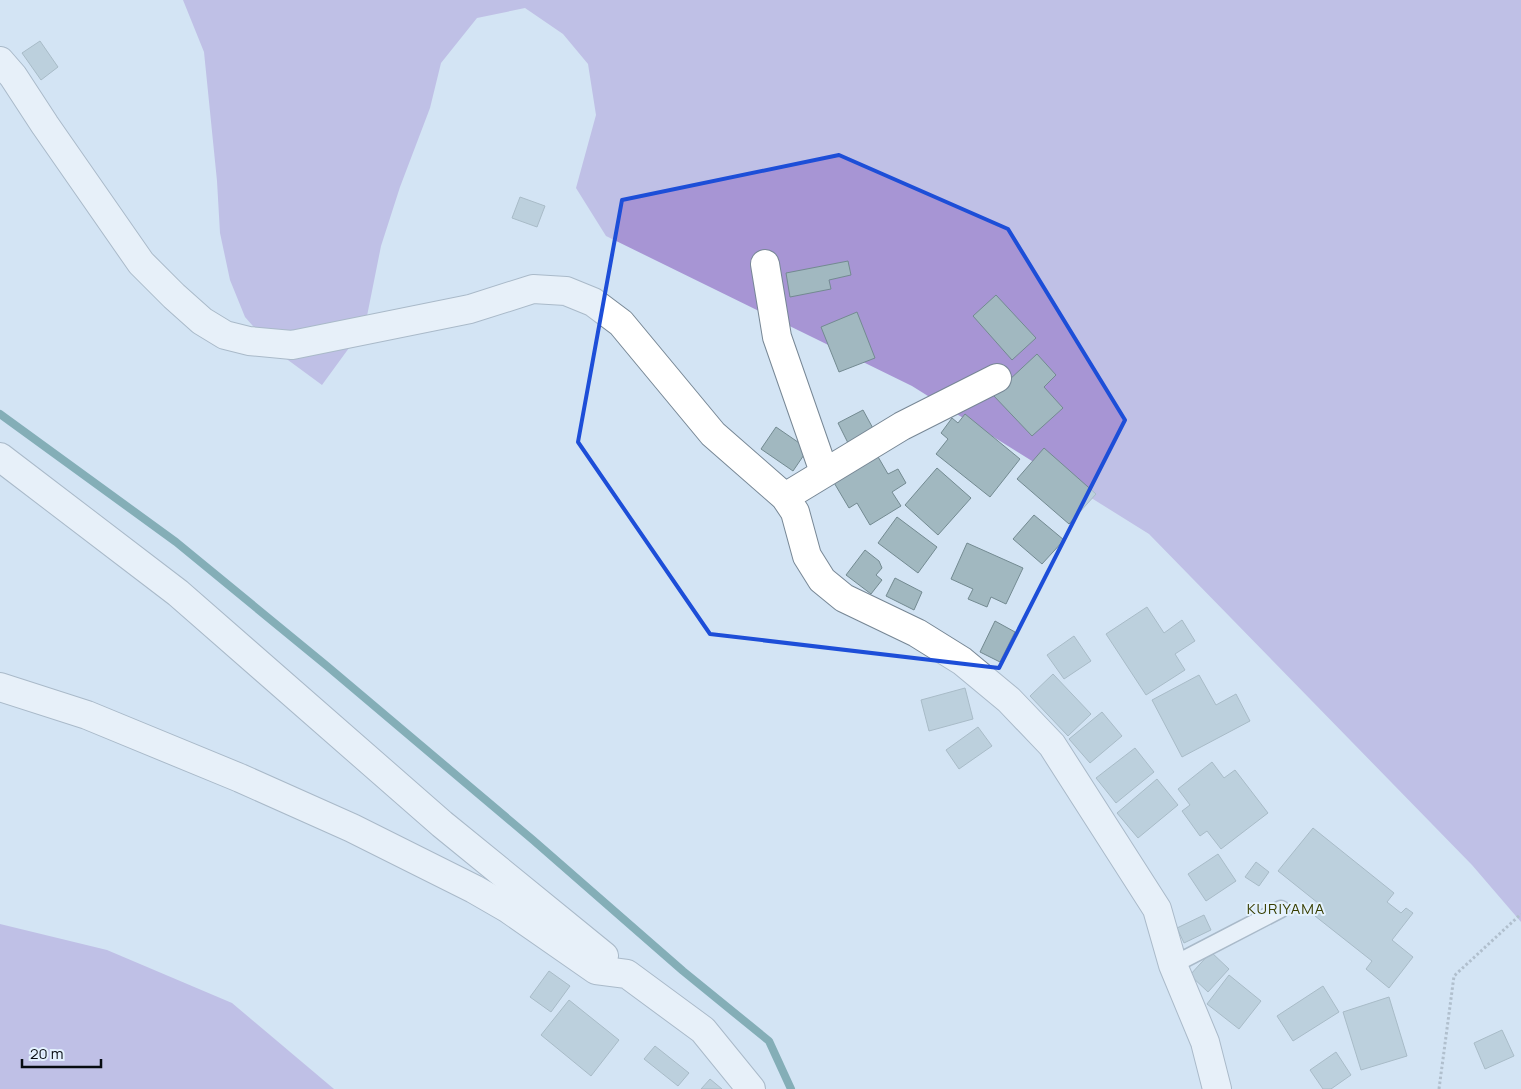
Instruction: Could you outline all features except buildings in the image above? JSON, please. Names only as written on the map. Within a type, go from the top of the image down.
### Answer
[{"type":"street","points":[[0,61],[13,76],[141,263],[202,321],[225,335],[249,341],[292,345],[470,309],[533,289],[566,291],[593,302],[621,323],[713,434],[785,496],[795,512],[807,556],[822,580],[844,598],[916,633],[962,661],[1009,700],[1052,745],[1157,909],[1173,965],[1205,1042],[1217,1089]]},
{"type":"street","points":[[765,264],[777,337],[824,472]]},
{"type":"street","points":[[785,496],[902,426],[997,378]]},
{"type":"street","points":[[0,457],[178,594],[442,824],[627,974],[703,1030],[751,1089]]},
{"type":"street","points":[[0,687],[96,718],[240,778],[352,828],[474,889],[507,908],[596,970],[627,974]]},
{"type":"lane","points":[[1173,965],[1281,909]]},
{"type":"path","points":[[1439,1089],[1454,976],[1521,914]]},
{"type":"highlighted area","points":[[839,155],[1008,229],[1125,420],[999,668],[710,634],[578,442],[622,200]]},
{"type":"shaded area","points":[[183,0],[1521,0],[1521,922],[1472,865],[1149,534],[912,386],[606,236],[576,188],[596,115],[588,64],[563,34],[525,8],[477,18],[441,63],[430,108],[400,187],[381,246],[365,326],[322,385],[273,349],[245,317],[230,280],[220,233],[217,181],[204,52]]},
{"type":"shaded area","points":[[0,924],[107,950],[232,1003],[334,1089],[0,1089]]},
{"type":"waterway","points":[[0,414],[176,542],[327,666],[533,840],[683,971],[769,1041],[791,1089]]},
{"type":"district","name":"KURIYAMA","points":[[1286,909]]}]
